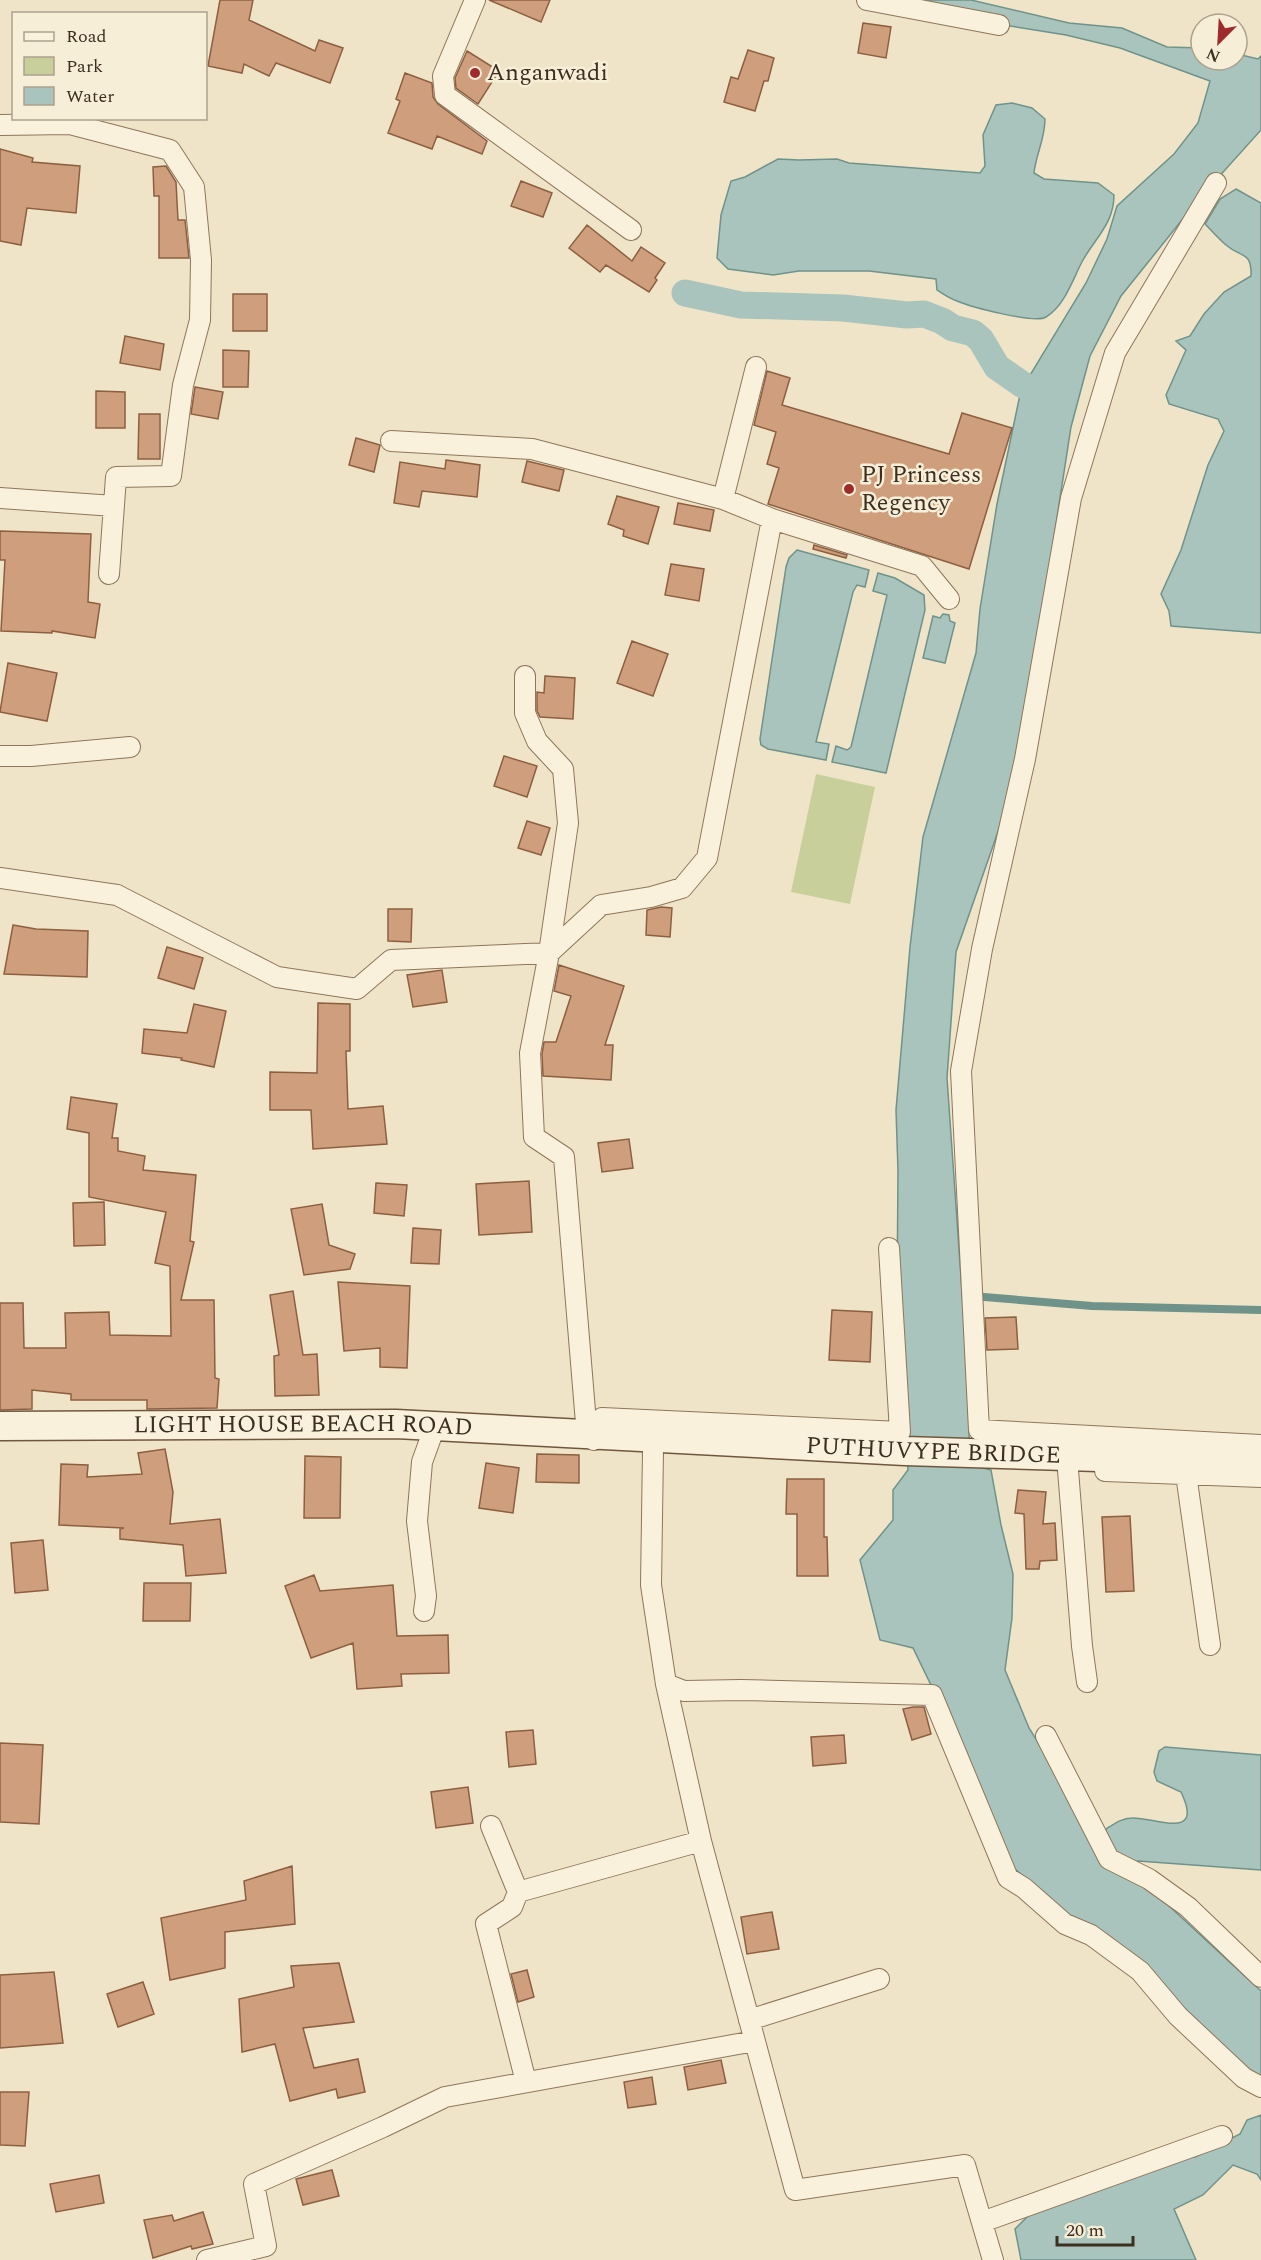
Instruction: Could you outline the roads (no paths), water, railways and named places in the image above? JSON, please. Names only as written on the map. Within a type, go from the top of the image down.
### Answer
[{"type":"main road","name":"LIGHT HOUSE BEACH ROAD","points":[[0,1426],[435,1426],[596,1435]]},
{"type":"main road","name":"PUTHUVYPE BRIDGE","points":[[596,1435],[916,1451],[1261,1462]]},
{"type":"street","points":[[475,0],[444,76],[445,95],[631,230]]},
{"type":"street","points":[[867,0],[999,25]]},
{"type":"street","points":[[0,125],[70,124],[170,150],[194,187],[201,260],[200,320],[183,385],[171,476],[116,477],[109,574]]},
{"type":"street","points":[[1216,183],[1115,353],[1071,498],[1025,759],[982,950],[961,1071],[979,1430],[1261,1445]]},
{"type":"street","points":[[723,499],[756,367]]},
{"type":"street","points":[[391,441],[532,449],[723,499],[772,519],[922,566],[949,599]]},
{"type":"street","points":[[0,498],[114,506]]},
{"type":"street","points":[[0,878],[117,895],[277,977],[357,989],[391,960],[549,953],[601,905],[651,897],[682,888],[707,858],[772,519]]},
{"type":"street","points":[[525,676],[525,713],[537,741],[562,769],[568,823],[549,953],[530,1053],[534,1137],[564,1157],[596,1435],[605,1448],[895,1463]]},
{"type":"street","points":[[0,756],[31,756],[130,747]]},
{"type":"street","points":[[596,1435],[602,1418],[900,1432],[890,1248]]},
{"type":"street","points":[[424,1611],[426,1596],[417,1521],[422,1462],[435,1426]]},
{"type":"street","points":[[653,1450],[651,1585],[666,1684],[701,1841],[795,2190],[965,2165],[993,2260]]},
{"type":"street","points":[[992,1466],[1261,1477]]},
{"type":"street","points":[[1068,1470],[1087,1682]]},
{"type":"street","points":[[1186,1474],[1210,1645]]},
{"type":"street","points":[[666,1684],[684,1691],[741,1690],[932,1695],[1008,1878],[1024,1888],[1065,1924],[1091,1935],[1140,1971],[1178,2016],[1244,2078],[1261,2087]]},
{"type":"street","points":[[1046,1736],[1109,1859],[1149,1879],[1188,1907],[1261,1977]]},
{"type":"street","points":[[492,1826],[518,1892],[512,1907],[486,1924],[526,2082]]},
{"type":"street","points":[[518,1892],[701,1841]]},
{"type":"street","points":[[749,2020],[879,1979]]},
{"type":"street","points":[[207,2260],[266,2246],[254,2184],[445,2097],[755,2041]]},
{"type":"street","points":[[982,2222],[1222,2136]]},
{"type":"water","points":[[915,0],[971,0],[1069,23],[1122,28],[1167,47],[1189,48],[1189,72],[1249,72],[1249,57],[1258,59],[1261,56],[1261,130],[1198,200],[1121,296],[1090,356],[1071,427],[1028,706],[1001,823],[956,952],[947,1078],[967,1363],[970,1465],[991,1470],[1013,1574],[1012,1618],[1005,1670],[1029,1728],[1056,1771],[1102,1859],[1155,1893],[1261,1991],[1261,2082],[1073,1924],[1011,1865],[959,1743],[913,1648],[880,1640],[860,1560],[893,1520],[893,1490],[908,1470],[904,1378],[897,1297],[896,1110],[910,947],[923,837],[976,653],[980,609],[997,504],[1021,390],[1086,283],[1107,239],[1117,206],[1174,154],[1198,123],[1210,81],[1120,48],[1066,35],[992,23]]},
{"type":"water","points":[[1012,103],[1032,108],[1045,119],[1044,133],[1034,173],[1044,179],[1098,183],[1114,195],[1108,222],[1083,260],[1063,299],[1046,317],[1040,319],[1017,317],[964,304],[937,290],[936,279],[869,271],[799,271],[773,275],[728,269],[717,258],[721,215],[731,181],[745,177],[778,159],[837,159],[849,163],[980,173],[985,166],[983,135],[996,105]]},
{"type":"water","points":[[1236,189],[1261,203],[1261,633],[1171,626],[1169,611],[1161,594],[1181,550],[1208,465],[1224,431],[1218,419],[1169,404],[1166,395],[1186,350],[1176,341],[1190,336],[1204,314],[1224,292],[1251,276],[1250,262],[1226,245],[1205,224],[1220,199]]},
{"type":"water","points":[[797,550],[869,570],[865,587],[857,585],[853,592],[816,742],[829,744],[826,760],[768,749],[761,745],[760,739],[786,567],[789,558]]},
{"type":"water","points":[[878,573],[895,578],[924,595],[925,610],[886,773],[832,762],[836,746],[847,750],[851,747],[887,595],[873,591]]},
{"type":"water","points":[[943,614],[949,615],[950,621],[955,623],[945,663],[923,658],[933,616],[940,618]]},
{"type":"water","points":[[1165,1747],[1261,1755],[1261,1870],[1138,1861],[1128,1864],[1113,1852],[1104,1837],[1106,1829],[1118,1822],[1132,1818],[1174,1823],[1182,1822],[1187,1817],[1187,1807],[1181,1792],[1157,1781],[1154,1772],[1159,1751]]},
{"type":"water","points":[[1261,2115],[1261,2180],[1257,2174],[1233,2165],[1203,2195],[1174,2209],[1196,2260],[1021,2260],[1015,2229],[1030,2214],[1181,2157],[1195,2157],[1240,2134],[1247,2120]]},
{"type":"waterway","points":[[685,293],[741,305],[843,308],[907,315],[924,314],[953,328],[973,333],[981,340],[997,367],[1023,385],[1052,396]]},
{"type":"waterway","points":[[972,1296],[1092,1306],[1261,1310]]},
{"type":"place","name":"Anganwadi","points":[[475,73]]},
{"type":"place","name":"PJ Princess Regency","points":[[849,489]]}]
